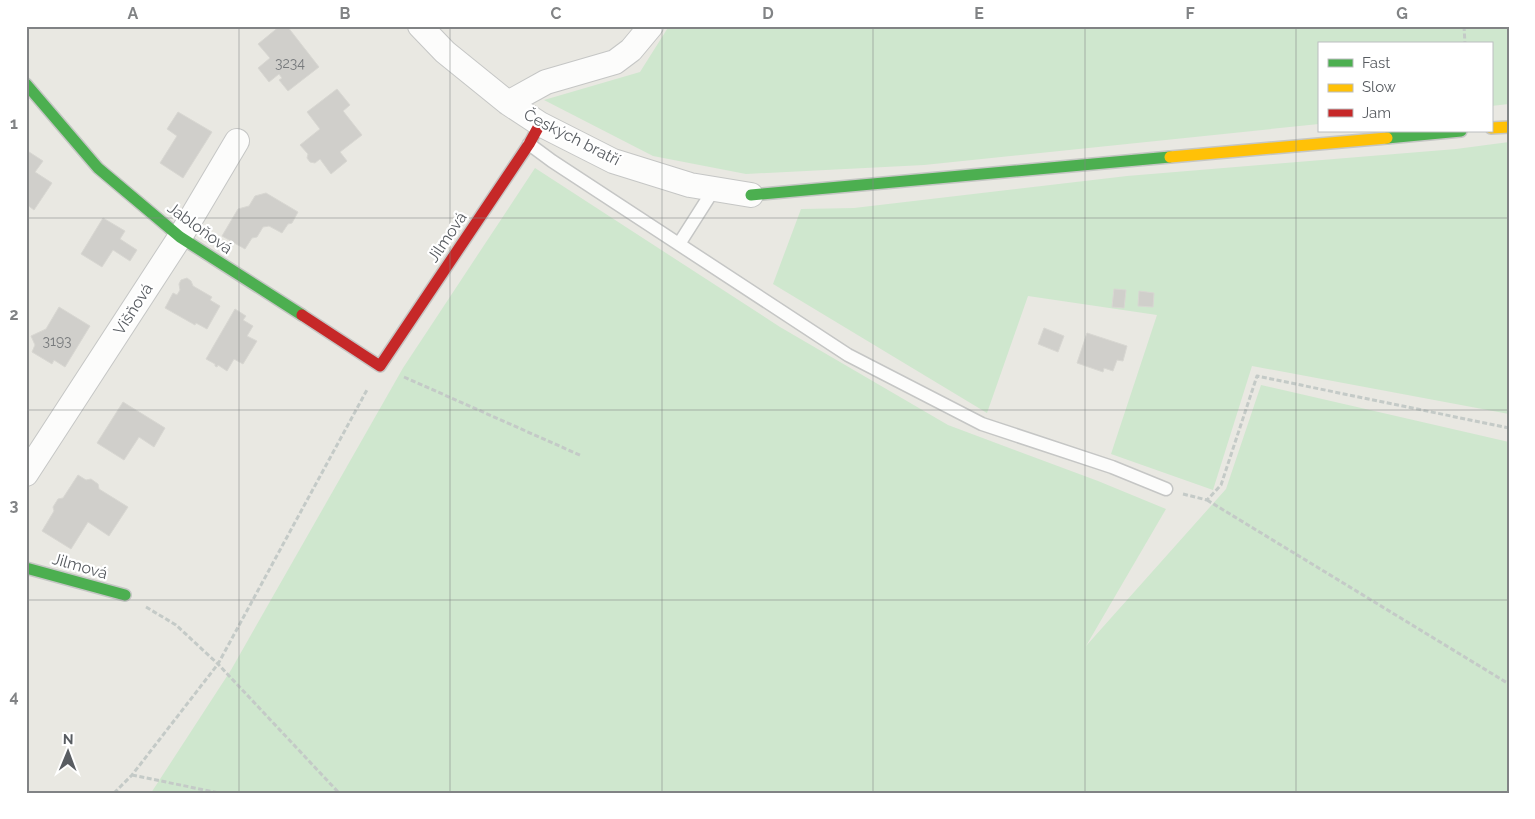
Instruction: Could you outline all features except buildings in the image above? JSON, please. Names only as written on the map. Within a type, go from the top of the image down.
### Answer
[{"type":"street","name":"Českých bratří","points":[[420,26],[445,52],[508,103],[534,134],[690,185],[751,194]]},
{"type":"street","points":[[508,103],[546,82],[615,62],[630,50],[651,26]]},
{"type":"street","name":"Jabloňová","points":[[28,90],[98,168],[180,237],[380,366]]},
{"type":"street","points":[[1492,128],[1509,127]]},
{"type":"street","points":[[751,194],[1450,132]]},
{"type":"street","name":"Jilmová","points":[[380,366],[534,134]]},
{"type":"street","name":"Višňová","points":[[26,474],[180,237],[237,142]]},
{"type":"street","name":"Jilmová","points":[[26,568],[125,595]]},
{"type":"lane","points":[[534,134],[552,161],[848,355],[982,424],[1112,467],[1166,489]]},
{"type":"lane","points":[[679,244],[714,189]]},
{"type":"path","points":[[1464,26],[1464,42]]},
{"type":"path","points":[[114,793],[132,775],[218,664],[380,366],[582,456]]},
{"type":"path","points":[[1207,500],[1221,485],[1257,376],[1509,428]]},
{"type":"path","points":[[1166,489],[1207,500],[1509,684]]},
{"type":"path","points":[[125,595],[176,625],[218,664],[339,793]]},
{"type":"path","points":[[132,775],[219,793]]},
{"type":"green space","points":[[669,26],[1509,26],[1509,104],[1492,106],[1492,42],[1318,42],[1318,124],[924,165],[746,174],[653,156],[544,100],[640,72]]},
{"type":"green space","points":[[1509,142],[1509,414],[1252,366],[1213,490],[1111,454],[1157,315],[1028,296],[987,413],[773,284],[801,209],[854,208],[1127,176],[1456,149]]},
{"type":"green space","points":[[535,168],[780,327],[948,425],[1098,481],[1166,509],[1086,646],[1226,489],[1261,385],[1509,442],[1509,793],[151,793],[231,670],[403,368]]},
{"type":"traffic: fast","points":[[26,84],[98,168],[180,237],[302,315]]},
{"type":"traffic: fast","points":[[1387,138],[1450,132]]},
{"type":"traffic: fast","points":[[751,195],[1170,157]]},
{"type":"traffic: fast","points":[[26,568],[125,595]]},
{"type":"traffic: slow","points":[[1492,128],[1509,127]]},
{"type":"traffic: slow","points":[[1170,157],[1387,138]]},
{"type":"traffic: jam","points":[[302,315],[380,366],[529,144],[540,124]]}]
